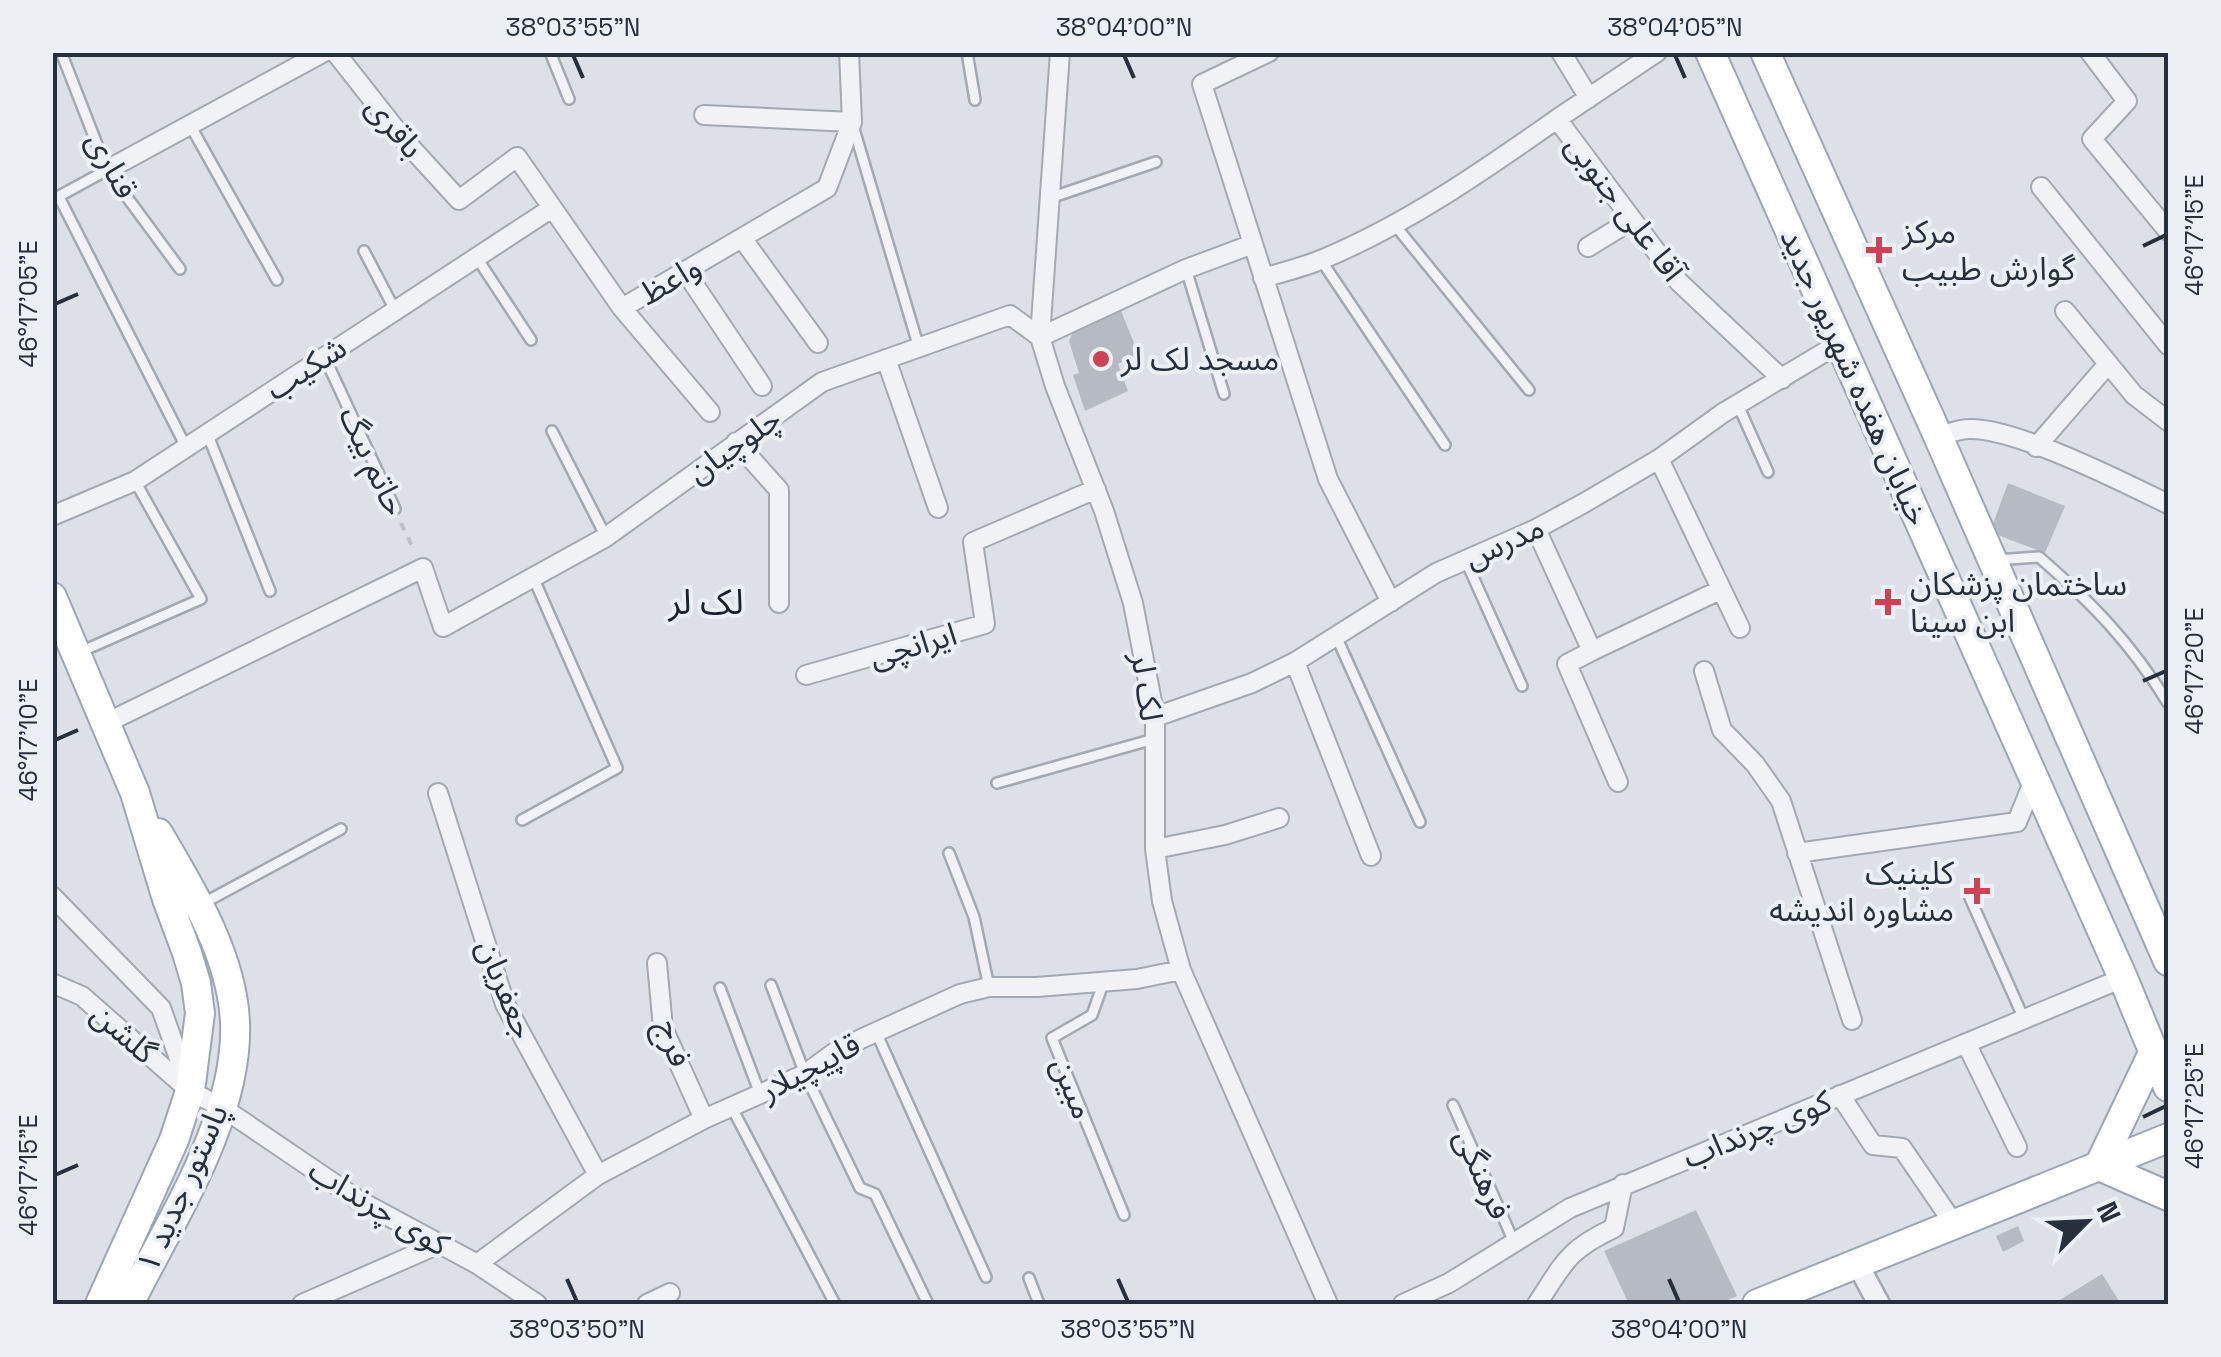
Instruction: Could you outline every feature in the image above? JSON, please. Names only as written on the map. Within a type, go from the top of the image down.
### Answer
[{"type":"main road","name":"خیابان هفده شهریور جدید","points":[[1710,52],[2168,1087]]},
{"type":"main road","name":"خیابان هفده شهریور جدید","points":[[1765,52],[2168,961]]},
{"type":"main road","name":"پاستور جدید ۱","points":[[52,597],[135,792],[196,983],[200,1013],[190,1091],[174,1140],[100,1304]]},
{"type":"main road","name":"پاستور جدید ۱","points":[[129,1304],[223,1108],[235,1021],[218,950],[135,792]]},
{"type":"main road","points":[[2099,1166],[2154,1051]]},
{"type":"main road","points":[[1769,1302],[2168,1138]]},
{"type":"main road","points":[[2099,1166],[2168,1196]]},
{"type":"street","points":[[107,170],[324,52]]},
{"type":"street","name":"باقری","points":[[335,52],[405,142],[459,200]]},
{"type":"street","name":"لک لر","points":[[1060,52],[1040,337],[1133,603],[1155,717],[1154,850],[1162,902],[1181,970],[1328,1304]]},
{"type":"street","points":[[1269,52],[1202,84],[1328,479],[1391,602]]},
{"type":"street","points":[[1561,52],[1589,98]]},
{"type":"street","name":"آقا علی جنوبی","points":[[1657,52],[1557,119],[1680,282],[1782,378]]},
{"type":"street","points":[[2090,52],[2127,100],[2092,139],[2168,230]]},
{"type":"street","name":"واعظ","points":[[459,200],[517,157],[622,308],[827,188],[852,122],[853,54]]},
{"type":"street","points":[[704,115],[852,122]]},
{"type":"street","points":[[1264,278],[1322,260],[1394,224],[1469,180],[1557,119]]},
{"type":"street","points":[[2041,187],[2168,345]]},
{"type":"street","name":"شکیب","points":[[52,516],[135,481],[552,208]]},
{"type":"street","points":[[1588,247],[1632,220]]},
{"type":"street","points":[[742,238],[818,343]]},
{"type":"street","points":[[1040,337],[1186,269],[1253,244]]},
{"type":"street","points":[[685,271],[762,386]]},
{"type":"street","points":[[622,308],[710,412]]},
{"type":"street","points":[[2065,311],[2134,395],[2168,422]]},
{"type":"street","name":"چلوچیان","points":[[423,568],[442,627],[606,537],[822,382],[1010,315],[1040,337]]},
{"type":"street","name":"مدرس","points":[[1155,717],[1252,683],[1295,662],[1436,573],[1536,529],[1660,459],[1738,405],[1840,344]]},
{"type":"street","points":[[886,360],[938,508]]},
{"type":"street","points":[[2036,446],[2108,364]]},
{"type":"street","points":[[1938,436],[1969,428],[2002,434],[2168,502]]},
{"type":"street","points":[[736,442],[779,490],[779,603]]},
{"type":"street","points":[[1660,459],[1740,628]]},
{"type":"street","name":"ایرانچی","points":[[806,675],[985,624],[973,542],[1096,489]]},
{"type":"street","points":[[1536,529],[1592,651]]},
{"type":"street","points":[[106,723],[423,568]]},
{"type":"street","points":[[1618,782],[1567,664],[1720,590]]},
{"type":"street","points":[[1295,662],[1371,856]]},
{"type":"street","points":[[1704,671],[1722,730],[1755,764],[1781,801],[1852,1020]]},
{"type":"street","points":[[1797,853],[2018,822],[2034,780]]},
{"type":"street","name":"جعفریان","points":[[438,793],[505,1004],[598,1175]]},
{"type":"street","points":[[1154,850],[1225,835],[1279,818]]},
{"type":"street","points":[[52,896],[161,1008],[190,1091]]},
{"type":"street","name":"فرج","points":[[657,963],[664,1028],[704,1120]]},
{"type":"street","name":"قاپیچیلار","points":[[476,1264],[598,1175],[805,1074],[835,1052],[960,994],[989,987],[1137,979],[1181,970]]},
{"type":"street","name":"کوی چرنداب","points":[[1404,1304],[1449,1283],[1570,1208],[2123,978]]},
{"type":"street","name":"گلشن","points":[[52,983],[82,996],[190,1091],[223,1108]]},
{"type":"street","points":[[1966,1044],[2017,1147]]},
{"type":"street","points":[[1840,1095],[1873,1145],[1902,1148],[1954,1224]]},
{"type":"street","name":"کوی چرنداب","points":[[223,1108],[360,1200],[476,1264],[537,1304]]},
{"type":"street","points":[[1538,1304],[1568,1257],[1583,1242],[1614,1228],[1623,1184]]},
{"type":"street","points":[[302,1304],[439,1244]]},
{"type":"street","points":[[1858,1264],[1878,1304]]},
{"type":"street","points":[[647,1304],[670,1294]]},
{"type":"lane","name":"قناری","points":[[61,52],[107,170],[180,268]]},
{"type":"lane","points":[[550,52],[569,98]]},
{"type":"lane","points":[[968,52],[975,100]]},
{"type":"lane","points":[[852,122],[919,348]]},
{"type":"lane","points":[[190,125],[277,280]]},
{"type":"lane","points":[[1049,198],[1156,162]]},
{"type":"lane","points":[[107,170],[56,199],[186,447]]},
{"type":"lane","points":[[1394,224],[1529,390]]},
{"type":"lane","points":[[364,252],[396,312]]},
{"type":"lane","points":[[477,258],[531,340]]},
{"type":"lane","points":[[1322,260],[1445,444]]},
{"type":"lane","points":[[1186,269],[1224,394]]},
{"type":"lane","name":"حاتم بیگ","points":[[324,354],[395,510]]},
{"type":"lane","points":[[1738,405],[1768,472]]},
{"type":"lane","points":[[552,431],[606,537]]},
{"type":"lane","points":[[207,433],[270,591]]},
{"type":"lane","points":[[76,653],[201,600],[135,481]]},
{"type":"lane","points":[[1993,560],[2039,557],[2103,615],[2139,656],[2168,703]]},
{"type":"lane","points":[[1465,560],[1522,686]]},
{"type":"lane","points":[[522,820],[616,768],[533,577]]},
{"type":"lane","points":[[1336,636],[1420,822]]},
{"type":"lane","points":[[997,782],[1154,739]]},
{"type":"lane","points":[[198,906],[341,829]]},
{"type":"lane","points":[[949,854],[974,917],[989,987]]},
{"type":"lane","points":[[1970,898],[2024,1019]]},
{"type":"lane","name":"مبین","points":[[1104,981],[1092,1015],[1052,1038],[1124,1215]]},
{"type":"lane","points":[[772,985],[805,1074],[860,1188],[875,1194],[928,1304]]},
{"type":"lane","points":[[720,988],[760,1094]]},
{"type":"lane","points":[[876,1032],[986,1276]]},
{"type":"lane","name":"فرهنگی","points":[[1453,1105],[1514,1242]]},
{"type":"lane","points":[[732,1107],[836,1304]]},
{"type":"lane","points":[[1029,1278],[1039,1304]]},
{"type":"path","name":"حاتم بیگ","points":[[395,510],[423,568]]},
{"type":"building","name":"مسجد لک لر","points":[[1119,306],[1138,353],[1118,364],[1128,391],[1085,411],[1073,375],[1079,373],[1069,341],[1075,328]]},
{"type":"building","points":[[2008,483],[2065,506],[2045,553],[1990,532]]},
{"type":"building","points":[[1696,1210],[1737,1296],[1718,1304],[1629,1304],[1604,1251]]},
{"type":"building","points":[[2018,1226],[2024,1241],[2003,1252],[1996,1236]]},
{"type":"building","points":[[2102,1274],[2121,1304],[2053,1304]]},
{"type":"place","name":"مرکز گوارش طبیب","points":[[1879,250]]},
{"type":"place","name":"مسجد لک لر","points":[[1101,359]]},
{"type":"place","name":"ساختمان پزشکان ابن سینا","points":[[1888,602]]},
{"type":"place","name":"کلینیک مشاوره اندیشه","points":[[1977,891]]},
{"type":"district","name":"لک لر","points":[[706,602]]}]
